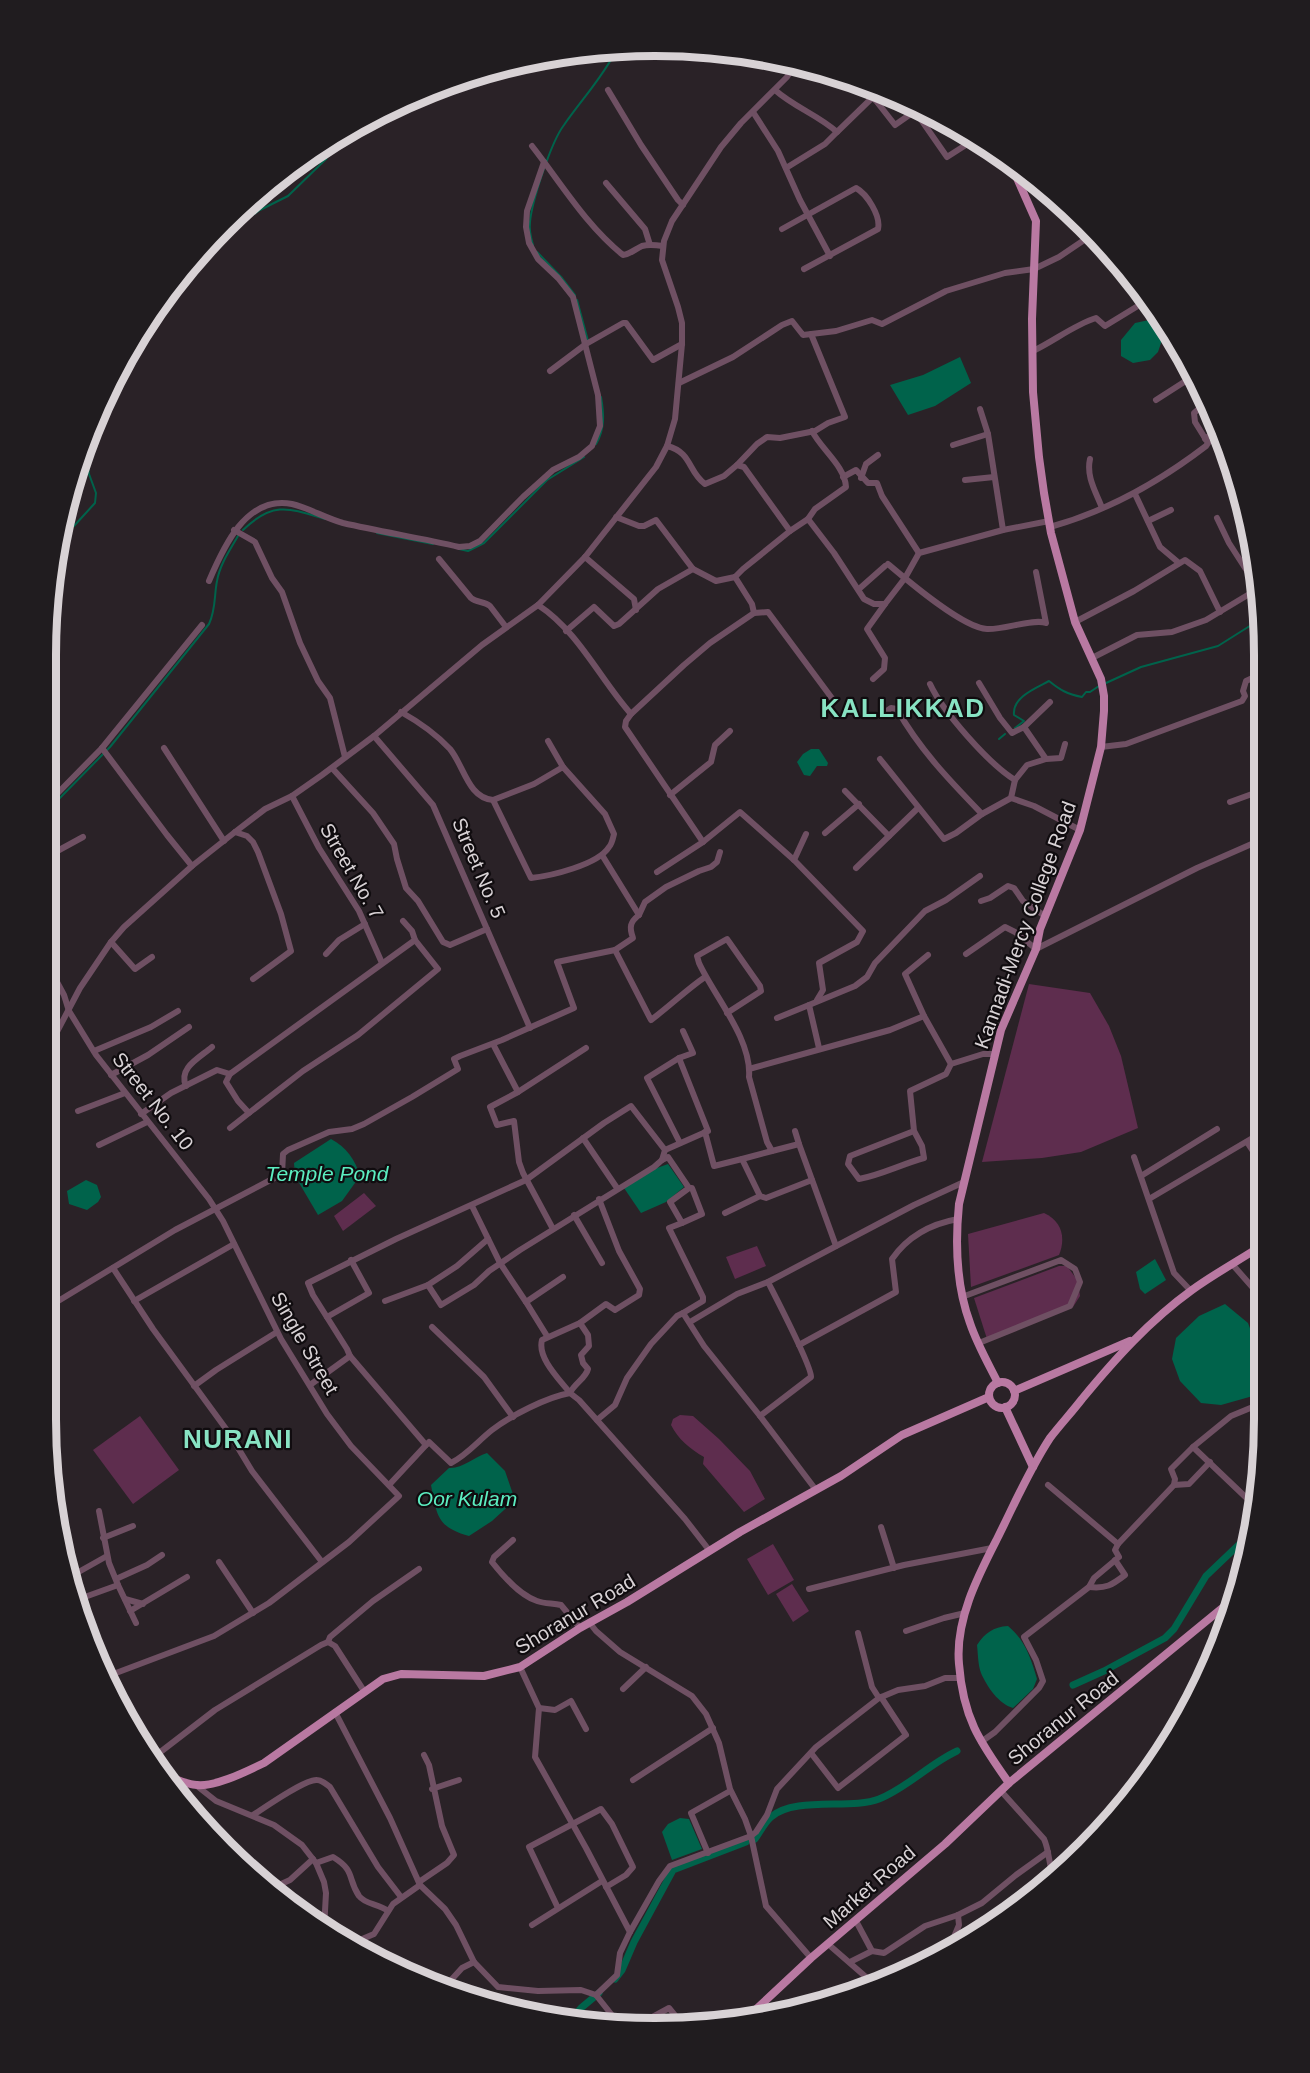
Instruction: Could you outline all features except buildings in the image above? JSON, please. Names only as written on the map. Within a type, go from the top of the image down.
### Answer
[{"type":"main road","name":"Kannadi-Mercy College Road","points":[[998,1383],[970,1324],[962,1297],[958,1267],[958,1219],[964,1182],[1001,1030],[1036,949],[1045,916],[1080,830],[1101,747],[1104,696],[1101,679],[1075,622],[1050,524],[1038,457],[1033,392],[1036,221],[1017,177]]},
{"type":"main road","points":[[1014,1391],[1134,1339],[1191,1291],[1254,1250]]},
{"type":"main road","name":"Shoranur Road","points":[[1134,1339],[1051,1437],[1033,1467],[981,1570],[959,1637],[958,1663],[965,1707],[981,1742],[1009,1783],[1224,1606]]},
{"type":"main road","points":[[998,1383],[1009,1384],[1014,1391],[1012,1402],[1005,1407],[993,1404],[989,1397],[990,1390],[998,1383]]},
{"type":"main road","name":"Shoranur Road","points":[[176,1779],[197,1785],[224,1780],[264,1763],[383,1679],[401,1674],[484,1676],[520,1667],[589,1622],[627,1602],[709,1550],[816,1490],[902,1435],[989,1397]]},
{"type":"main road","points":[[1005,1407],[1033,1467]]},
{"type":"main road","name":"Market Road","points":[[759,2008],[811,1958],[945,1844],[1009,1783]]},
{"type":"street","points":[[56,1034],[80,988],[111,942],[140,911],[235,832],[265,810],[292,796],[332,768],[506,627],[538,605],[585,556],[656,467],[667,446],[675,419],[682,344],[682,323],[662,260],[663,246],[672,221],[722,147],[791,71]]},
{"type":"street","points":[[608,90],[671,191],[683,205]]},
{"type":"street","points":[[775,90],[837,132]]},
{"type":"street","points":[[786,168],[825,144],[873,97],[895,124],[912,113]]},
{"type":"street","points":[[753,112],[778,151],[830,255]]},
{"type":"street","points":[[919,116],[947,158],[968,144]]},
{"type":"street","points":[[532,146],[558,184],[594,227],[622,255],[650,244],[663,246]]},
{"type":"street","points":[[209,581],[234,530],[258,510],[278,503],[288,503],[325,518],[388,533],[459,547],[476,544],[554,470],[569,464],[592,446],[600,417],[598,394],[570,292],[538,259],[529,243],[526,216],[546,164]]},
{"type":"street","points":[[606,183],[645,229],[650,244]]},
{"type":"street","points":[[782,229],[856,188],[862,191],[875,213],[879,224],[878,229],[804,269]]},
{"type":"street","points":[[679,383],[733,357],[792,321],[803,335],[836,331],[872,320],[882,324],[946,291],[1005,273],[1034,269],[1059,257],[1086,239]]},
{"type":"street","points":[[1033,351],[1051,343],[1084,322],[1096,318],[1105,326],[1141,304]]},
{"type":"street","points":[[550,372],[586,344],[623,323],[626,323],[653,360],[682,344]]},
{"type":"street","points":[[667,446],[679,449],[688,459],[699,480],[705,484],[724,476],[767,437],[780,438],[812,431],[845,417],[811,334]]},
{"type":"street","points":[[1156,399],[1187,380]]},
{"type":"street","points":[[873,679],[884,669],[885,658],[867,628],[905,578],[919,553],[1003,530],[1050,524],[1102,508],[1135,494],[1200,451],[1208,443],[1195,422],[1194,413],[1201,407]]},
{"type":"street","points":[[980,409],[988,434],[1003,530]]},
{"type":"street","points":[[616,517],[639,526],[645,526],[656,520],[693,569],[716,581],[735,577],[790,531],[808,519],[815,509],[846,487],[843,477],[812,431]]},
{"type":"street","points":[[953,445],[988,434]]},
{"type":"street","points":[[1205,439],[1212,434]]},
{"type":"street","points":[[861,478],[866,464],[878,455]]},
{"type":"street","points":[[1090,459],[1089,477],[1102,508]]},
{"type":"street","points":[[737,465],[744,467],[790,531]]},
{"type":"street","points":[[843,477],[856,470],[868,483],[877,483],[882,496],[919,553]]},
{"type":"street","points":[[965,480],[994,477]]},
{"type":"street","points":[[1135,494],[1160,547],[1179,563]]},
{"type":"street","points":[[1148,520],[1171,510]]},
{"type":"street","points":[[1217,518],[1249,574]]},
{"type":"street","points":[[808,519],[864,599],[874,604],[885,604]]},
{"type":"street","points":[[234,530],[255,542],[272,578],[282,592],[300,643],[318,681],[330,698],[345,757]]},
{"type":"street","points":[[585,556],[634,599],[636,608]]},
{"type":"street","points":[[439,559],[471,598],[477,603],[490,606],[506,627]]},
{"type":"street","points":[[1075,622],[1134,591],[1185,560],[1200,571],[1220,612]]},
{"type":"street","points":[[859,590],[887,565],[967,624],[994,629],[1034,621],[1046,622],[1035,572]]},
{"type":"street","points":[[566,631],[594,607],[614,626],[619,624],[658,589],[693,569]]},
{"type":"street","points":[[735,577],[752,604],[754,613]]},
{"type":"street","points":[[1092,658],[1137,635],[1172,632],[1206,620],[1251,593]]},
{"type":"street","points":[[538,605],[549,612],[590,658],[603,679],[631,714]]},
{"type":"street","points":[[703,842],[625,728],[626,721],[631,714],[710,643],[754,613],[768,612],[834,701],[826,709]]},
{"type":"street","points":[[56,795],[102,748],[202,625]]},
{"type":"street","points":[[1101,747],[1125,744],[1242,701],[1245,696],[1243,691],[1246,681],[1254,677]]},
{"type":"street","points":[[979,683],[1012,733],[1024,727],[1050,702]]},
{"type":"street","points":[[930,684],[937,699],[990,761],[1015,780]]},
{"type":"street","points":[[880,716],[891,708],[897,709],[912,734],[933,760],[982,814]]},
{"type":"street","points":[[401,712],[417,721],[451,751],[477,795],[493,800],[534,784],[564,767]]},
{"type":"street","points":[[1024,727],[1046,759]]},
{"type":"street","points":[[670,795],[711,762],[715,745],[730,731]]},
{"type":"street","name":"Street No. 5","points":[[374,736],[433,805],[530,1028]]},
{"type":"street","points":[[493,800],[531,878],[576,869],[602,855],[610,847],[614,834],[605,814],[564,767],[548,741]]},
{"type":"street","points":[[1011,798],[1015,780],[1027,765],[1046,759],[1061,758],[1065,744]]},
{"type":"street","points":[[102,748],[166,835],[192,866]]},
{"type":"street","points":[[164,748],[224,841]]},
{"type":"street","points":[[880,759],[944,839],[1011,798],[1034,806],[1080,830]]},
{"type":"street","points":[[332,768],[373,813],[394,844],[406,888],[418,901],[443,942],[450,945],[487,929]]},
{"type":"street","points":[[845,790],[889,836]]},
{"type":"street","points":[[1230,802],[1254,793]]},
{"type":"street","name":"Street No. 7","points":[[292,796],[319,848],[365,924],[382,963]]},
{"type":"street","points":[[825,833],[859,804]]},
{"type":"street","points":[[856,868],[918,808]]},
{"type":"street","points":[[657,872],[703,842],[740,812],[794,860],[863,931],[857,942],[819,963],[823,990],[817,1000]]},
{"type":"street","points":[[235,832],[247,836],[258,852],[281,914],[291,951],[253,979]]},
{"type":"street","points":[[794,860],[806,834]]},
{"type":"street","points":[[56,852],[82,837]]},
{"type":"street","points":[[966,954],[1005,927],[1036,949],[1197,868],[1254,843]]},
{"type":"street","points":[[56,1302],[183,1226],[282,1174],[283,1154],[288,1150],[329,1132],[351,1129],[369,1121],[458,1069],[454,1059],[574,1008],[557,962],[615,950],[633,938],[629,928],[645,902],[666,887],[711,867],[717,862],[720,852]]},
{"type":"street","points":[[602,855],[639,915]]},
{"type":"street","points":[[777,1018],[855,986],[867,977],[875,963],[925,910],[946,900],[980,876]]},
{"type":"street","points":[[981,901],[1008,886],[1014,888],[1023,901],[1045,916]]},
{"type":"street","points":[[230,1128],[303,1071],[358,1035],[438,969],[403,921]]},
{"type":"street","points":[[326,954],[339,940],[365,924]]},
{"type":"street","points":[[728,1013],[760,991],[760,986],[727,939],[697,956],[705,977],[728,1013],[741,1040],[749,1069],[748,1077],[767,1142],[772,1151]]},
{"type":"street","points":[[249,1113],[226,1082],[230,1074],[415,940]]},
{"type":"street","points":[[111,942],[135,969],[152,957]]},
{"type":"street","points":[[615,950],[651,1020],[705,977]]},
{"type":"street","points":[[928,955],[905,974],[910,989],[951,1064]]},
{"type":"street","name":"Street No. 10","points":[[56,980],[69,1011],[94,1051],[215,1209]]},
{"type":"street","points":[[809,1005],[819,1048]]},
{"type":"street","points":[[94,1051],[151,1027],[178,1011]]},
{"type":"street","points":[[749,1069],[890,1030],[924,1016]]},
{"type":"street","points":[[111,1075],[148,1055],[189,1027]]},
{"type":"street","points":[[680,1143],[646,1078],[679,1058],[693,1053],[683,1031]]},
{"type":"street","points":[[493,1044],[518,1092]]},
{"type":"street","points":[[186,1086],[182,1079],[184,1071],[212,1047]]},
{"type":"street","points":[[553,1229],[526,1180],[519,1162],[514,1121],[497,1125],[490,1107],[518,1092],[586,1048]]},
{"type":"street","points":[[914,1131],[850,1156],[848,1164],[854,1175],[859,1179],[872,1177],[924,1158],[922,1146],[914,1131],[910,1091],[945,1074],[951,1064],[982,1054],[994,1054]]},
{"type":"street","points":[[662,1160],[665,1150],[708,1131],[679,1058]]},
{"type":"street","points":[[141,1114],[171,1093],[218,1070],[230,1074]]},
{"type":"street","points":[[78,1111],[125,1093]]},
{"type":"street","points":[[426,1445],[350,1356],[308,1283],[351,1260],[526,1180],[583,1138],[632,1106],[665,1150]]},
{"type":"street","points":[[99,1145],[147,1122]]},
{"type":"street","points":[[1141,1176],[1217,1129]]},
{"type":"street","points":[[795,1131],[836,1246]]},
{"type":"street","points":[[705,1132],[714,1166],[799,1144]]},
{"type":"street","points":[[583,1138],[617,1188]]},
{"type":"street","points":[[1149,1199],[1254,1138]]},
{"type":"street","points":[[1247,1142],[1254,1152]]},
{"type":"street","points":[[1134,1156],[1174,1273],[1191,1291]]},
{"type":"street","points":[[428,1285],[441,1305],[474,1285],[500,1263],[668,1157],[689,1188],[692,1188],[702,1214],[669,1228],[703,1301],[676,1317],[651,1344],[627,1378],[615,1405],[597,1420]]},
{"type":"street","points":[[742,1159],[760,1196]]},
{"type":"street","points":[[725,1213],[760,1196],[766,1198],[812,1180]]},
{"type":"street","points":[[690,1322],[737,1294],[768,1282],[964,1182]]},
{"type":"street","points":[[682,1223],[670,1202],[689,1188]]},
{"type":"street","points":[[599,1199],[619,1251],[640,1289],[639,1295],[615,1310],[606,1304],[580,1323],[547,1336],[540,1344],[553,1371],[570,1393],[579,1400],[685,1519],[709,1550]]},
{"type":"street","points":[[472,1206],[500,1263],[547,1336]]},
{"type":"street","name":"Single Street","points":[[215,1209],[278,1332],[333,1422],[351,1446],[386,1483]]},
{"type":"street","points":[[574,1215],[602,1263]]},
{"type":"street","points":[[799,1346],[896,1292],[892,1259],[897,1251],[926,1227],[958,1219]]},
{"type":"street","points":[[385,1301],[428,1285],[457,1266],[488,1239]]},
{"type":"street","points":[[134,1301],[234,1244]]},
{"type":"street","points":[[327,1317],[369,1293],[351,1260]]},
{"type":"street","points":[[962,1297],[1061,1260],[1075,1269],[1080,1282],[1070,1306],[979,1342]]},
{"type":"street","points":[[1232,1264],[1254,1289]]},
{"type":"street","points":[[114,1268],[134,1301],[229,1433],[252,1471],[322,1562]]},
{"type":"street","points":[[526,1302],[563,1277]]},
{"type":"street","points":[[760,1416],[811,1377],[812,1372],[768,1282]]},
{"type":"street","points":[[683,1313],[705,1346],[816,1490]]},
{"type":"street","points":[[113,1674],[214,1636],[282,1594],[349,1542],[399,1496],[386,1483],[429,1442],[451,1463],[513,1417],[560,1395],[570,1393],[575,1384],[587,1374],[588,1369],[581,1355],[589,1346],[588,1335],[580,1323]]},
{"type":"street","points":[[432,1327],[484,1377],[513,1417]]},
{"type":"street","points":[[194,1386],[278,1332]]},
{"type":"street","points":[[310,1385],[350,1356]]},
{"type":"street","points":[[981,1742],[995,1732],[1039,1688],[1042,1680],[1036,1660],[1024,1637],[1089,1587],[1094,1578],[1119,1557],[1115,1550],[1118,1544],[1174,1485],[1175,1479],[1171,1469],[1192,1447],[1231,1416],[1254,1406]]},
{"type":"street","points":[[1192,1447],[1248,1500]]},
{"type":"street","points":[[1174,1485],[1189,1484],[1210,1462]]},
{"type":"street","points":[[1048,1485],[1118,1544]]},
{"type":"street","points":[[99,1511],[107,1556],[136,1623]]},
{"type":"street","points":[[103,1538],[133,1526]]},
{"type":"street","points":[[881,1527],[894,1568]]},
{"type":"street","points":[[513,1540],[494,1557],[492,1562],[526,1596],[546,1604],[561,1605],[580,1628]]},
{"type":"street","points":[[809,1589],[894,1568],[992,1548]]},
{"type":"street","points":[[83,1598],[117,1582],[162,1555]]},
{"type":"street","points":[[76,1573],[107,1556]]},
{"type":"street","points":[[1089,1587],[1101,1589],[1108,1587],[1125,1575],[1115,1560]]},
{"type":"street","points":[[219,1562],[253,1613]]},
{"type":"street","points":[[159,1753],[231,1699],[328,1642],[330,1637],[373,1601],[419,1569]]},
{"type":"street","points":[[130,1611],[187,1576]]},
{"type":"street","points":[[124,1599],[142,1604]]},
{"type":"street","points":[[906,1631],[965,1613]]},
{"type":"street","points":[[589,1622],[620,1652],[692,1696],[706,1714],[714,1728],[730,1791],[751,1836],[766,1906],[811,1958]]},
{"type":"street","points":[[811,1753],[838,1788],[906,1735],[872,1687],[858,1633]]},
{"type":"street","points":[[328,1642],[335,1646],[364,1691]]},
{"type":"street","points":[[520,1667],[539,1708],[535,1757],[630,1932]]},
{"type":"street","points":[[623,1689],[646,1667]]},
{"type":"street","points":[[596,1995],[617,1975],[620,1953],[630,1932],[670,1866],[751,1836],[756,1832],[777,1789],[811,1753],[880,1698],[898,1690],[925,1686],[945,1678],[961,1678]]},
{"type":"street","points":[[539,1708],[555,1710],[571,1701],[586,1729]]},
{"type":"street","points":[[335,1712],[390,1818],[419,1883],[445,1909],[456,1925],[474,1962],[498,1987],[538,1991],[581,1990],[596,1995],[612,2016]]},
{"type":"street","points":[[633,1780],[714,1728]]},
{"type":"street","points":[[360,1940],[374,1934],[388,1911],[401,1897],[447,1863],[454,1855],[442,1826],[432,1789],[429,1765],[424,1755]]},
{"type":"street","points":[[253,1815],[311,1780],[320,1780],[330,1786],[368,1852],[401,1897]]},
{"type":"street","points":[[432,1789],[459,1780]]},
{"type":"street","points":[[197,1785],[216,1801],[274,1825],[302,1845],[315,1861],[326,1893],[325,1918]]},
{"type":"street","points":[[708,1853],[691,1813],[730,1791]]},
{"type":"street","points":[[1001,1791],[1044,1839],[1050,1869]]},
{"type":"street","points":[[532,1925],[558,1908],[626,1875],[633,1867],[621,1840],[601,1809],[529,1848],[558,1908]]},
{"type":"street","points":[[850,1962],[872,1951],[884,1953],[925,1926],[958,1915],[982,1903],[1048,1852]]},
{"type":"street","points":[[279,1885],[290,1880],[315,1861],[333,1857],[350,1870],[359,1896],[366,1902],[380,1905],[388,1911]]},
{"type":"street","points":[[954,1938],[959,1925],[958,1915]]},
{"type":"street","points":[[856,1921],[872,1951]]},
{"type":"street","points":[[828,1944],[868,1978]]},
{"type":"street","points":[[450,1981],[462,1968],[474,1962]]},
{"type":"street","points":[[651,2018],[669,2008],[676,2017]]},
{"type":"shaded area","points":[[1029,984],[1090,993],[1109,1026],[1121,1056],[1138,1128],[1081,1152],[1042,1158],[982,1162]]},
{"type":"shaded area","points":[[364,1193],[376,1206],[343,1231],[334,1216]]},
{"type":"shaded area","points":[[1044,1213],[1059,1225],[1062,1242],[1059,1255],[971,1287],[968,1234]]},
{"type":"shaded area","points":[[757,1246],[766,1266],[735,1279],[726,1257]]},
{"type":"shaded area","points":[[1059,1266],[1067,1266],[1078,1281],[1080,1296],[1073,1307],[987,1339],[974,1298]]},
{"type":"shaded area","points":[[680,1415],[693,1416],[719,1439],[750,1471],[765,1499],[744,1512],[703,1464],[704,1457],[677,1435],[671,1425],[673,1419]]},
{"type":"shaded area","points":[[140,1416],[179,1470],[133,1504],[93,1450]]},
{"type":"shaded area","points":[[773,1544],[794,1580],[768,1595],[747,1559]]},
{"type":"shaded area","points":[[792,1584],[809,1611],[793,1622],[776,1594]]},
{"type":"water","points":[[1149,320],[1156,328],[1162,340],[1158,352],[1150,360],[1133,363],[1121,356],[1121,340],[1135,323]]},
{"type":"water","points":[[960,357],[971,383],[935,406],[908,415],[890,385],[923,375]]},
{"type":"water","points":[[811,749],[819,749],[828,763],[827,766],[817,766],[810,776],[804,775],[797,762]]},
{"type":"water","name":"Temple Pond","points":[[331,1139],[349,1154],[360,1176],[342,1201],[318,1215],[295,1176],[294,1163]]},
{"type":"water","points":[[668,1164],[684,1187],[666,1202],[641,1213],[624,1188]]},
{"type":"water","points":[[86,1180],[97,1185],[101,1197],[87,1210],[69,1204],[67,1191]]},
{"type":"water","points":[[1155,1259],[1166,1280],[1145,1294],[1140,1289],[1136,1272]]},
{"type":"water","points":[[1225,1304],[1248,1323],[1254,1339],[1254,1396],[1221,1405],[1201,1403],[1180,1381],[1172,1359],[1176,1338],[1199,1316]]},
{"type":"water","name":"Oor Kulam","points":[[487,1453],[505,1471],[515,1500],[492,1521],[469,1536],[450,1529],[440,1519],[431,1485],[449,1468],[459,1467]]},
{"type":"water","points":[[1008,1626],[1027,1650],[1037,1679],[1033,1689],[1013,1708],[998,1699],[987,1684],[980,1670],[977,1645],[990,1631]]},
{"type":"water","points":[[680,1818],[689,1819],[702,1849],[672,1860],[662,1832],[668,1824]]},
{"type":"waterway","points":[[533,245],[530,228],[534,200],[553,144],[612,57]]},
{"type":"waterway","points":[[237,225],[260,210],[288,196],[326,159],[330,152]]},
{"type":"waterway","points":[[537,252],[575,295]]},
{"type":"waterway","points":[[179,291],[205,259]]},
{"type":"waterway","points":[[577,300],[588,341]]},
{"type":"waterway","points":[[596,444],[603,421],[601,397]]},
{"type":"waterway","points":[[459,549],[468,551],[484,543],[547,480],[584,457]]},
{"type":"waterway","points":[[70,526],[74,526],[95,503],[96,493],[87,461]]},
{"type":"waterway","points":[[243,530],[263,514],[282,509],[325,519]]},
{"type":"waterway","points":[[377,533],[433,544]]},
{"type":"waterway","points":[[56,802],[110,747],[209,624],[214,608],[218,575],[238,536]]},
{"type":"waterway","points":[[1106,683],[1141,667],[1218,646],[1253,624]]},
{"type":"waterway","points":[[1015,728],[1024,721],[1014,715],[1017,703],[1026,694],[1049,681],[1064,691],[1082,697],[1086,692],[1099,686]]},
{"type":"waterway","points":[[999,739],[1005,734]]},
{"type":"waterway","points":[[1073,1685],[1165,1638],[1174,1629],[1206,1576],[1241,1542]]},
{"type":"waterway","points":[[755,1839],[769,1819],[781,1811],[808,1805],[854,1804],[879,1799],[899,1789],[957,1751]]},
{"type":"waterway","points":[[615,1979],[622,1970],[634,1942],[673,1870],[746,1842]]},
{"type":"waterway","points":[[578,2012],[599,1993]]},
{"type":"district","name":"KALLIKKAD","points":[[903,708]]},
{"type":"district","name":"NURANI","points":[[238,1439]]}]
